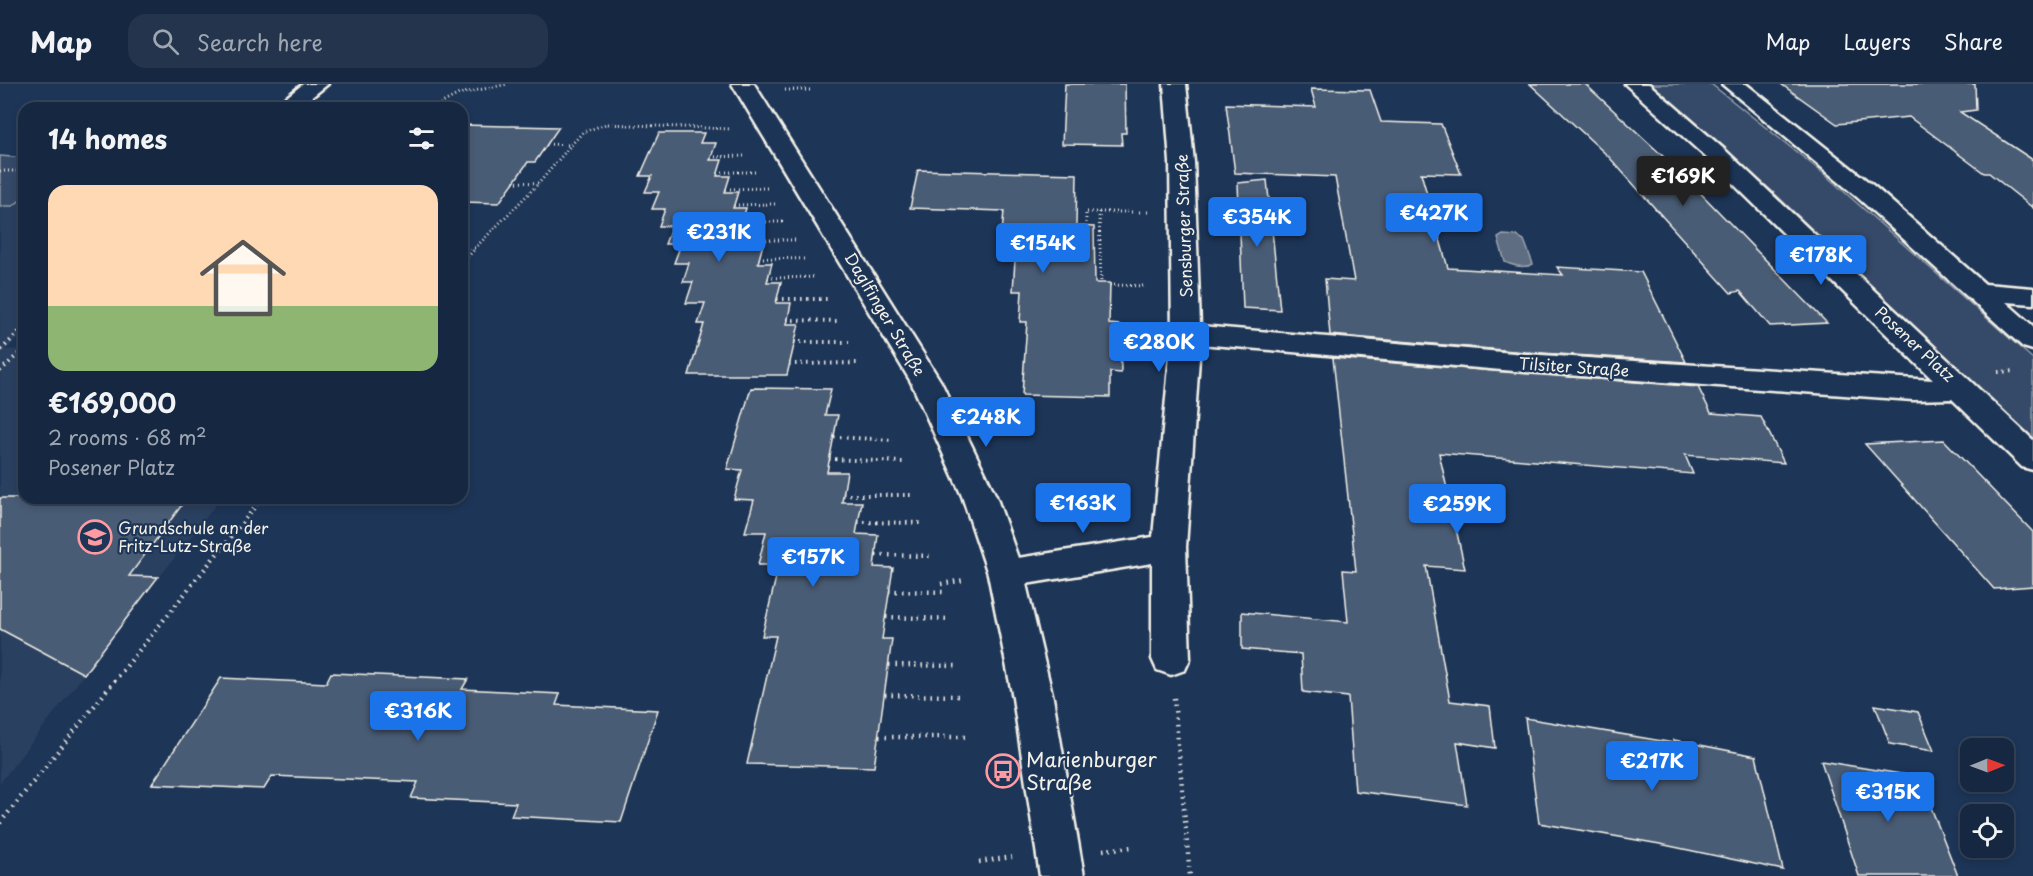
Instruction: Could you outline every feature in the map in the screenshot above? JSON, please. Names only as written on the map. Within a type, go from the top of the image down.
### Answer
[{"type":"street","points":[[292,102],[317,84]]},
{"type":"street","name":"Daglfinger Straße","points":[[743,84],[927,382],[974,486],[1006,574],[1033,698],[1062,876]]},
{"type":"street","name":"Sensburger Straße","points":[[1171,659],[1169,547],[1186,334],[1184,213],[1175,84]]},
{"type":"street","name":"Posener Platz","points":[[1636,84],[1717,154],[2033,459]]},
{"type":"street","points":[[1733,84],[1866,192],[2033,341]]},
{"type":"street","points":[[1976,291],[2033,296]]},
{"type":"street","name":"Tilsiter Straße","points":[[1186,334],[1525,363],[1913,390],[1963,389]]},
{"type":"street","points":[[1006,574],[1169,547]]},
{"type":"path","points":[[440,102],[459,92],[482,86],[508,84]]},
{"type":"path","points":[[468,256],[539,183],[583,132],[606,124],[735,129]]},
{"type":"path","points":[[547,144],[571,145]]},
{"type":"path","points":[[711,156],[751,156]]},
{"type":"path","points":[[0,171],[18,171]]},
{"type":"path","points":[[718,172],[760,172]]},
{"type":"path","points":[[513,182],[539,183]]},
{"type":"path","points":[[726,189],[769,188]]},
{"type":"path","points":[[734,204],[778,204]]},
{"type":"path","points":[[1086,226],[1086,212],[1184,213]]},
{"type":"path","points":[[1099,212],[1101,283]]},
{"type":"path","points":[[742,222],[787,222]]},
{"type":"path","points":[[750,240],[796,240]]},
{"type":"path","points":[[468,248],[475,248]]},
{"type":"path","points":[[759,258],[806,259]]},
{"type":"path","points":[[768,278],[815,277]]},
{"type":"path","points":[[777,299],[827,299]]},
{"type":"path","points":[[787,320],[838,321]]},
{"type":"path","points":[[1,350],[18,333]]},
{"type":"path","points":[[794,342],[849,342]]},
{"type":"path","points":[[0,371],[18,354]]},
{"type":"path","points":[[789,364],[860,363]]},
{"type":"path","points":[[834,437],[894,440]]},
{"type":"path","points":[[829,459],[903,462]]},
{"type":"path","points":[[843,495],[914,495]]},
{"type":"path","points":[[0,823],[257,504]]},
{"type":"path","points":[[858,522],[922,522]]},
{"type":"path","points":[[876,555],[933,556]]},
{"type":"path","points":[[889,591],[944,592]]},
{"type":"path","points":[[885,617],[950,619]]},
{"type":"path","points":[[1171,659],[1190,876]]},
{"type":"path","points":[[889,665],[956,666]]},
{"type":"path","points":[[885,694],[961,696]]},
{"type":"path","points":[[879,737],[967,737]]},
{"type":"path","points":[[980,862],[1016,856]]},
{"type":"shaded area","points":[[1651,84],[1711,84],[1823,173],[2033,359],[2033,440],[1773,192]]},
{"type":"shaded area","points":[[0,156],[18,158],[18,202],[13,206],[0,206]]},
{"type":"shaded area","name":"Grundschule an der Fritz-Lutz-Straße","points":[[0,190],[18,191],[18,338],[6,350],[18,349],[18,504],[216,504],[0,783]]},
{"type":"shaded area","points":[[1503,235],[1517,236],[1524,240],[1533,264],[1519,266],[1505,262],[1498,238]]},
{"type":"building","points":[[1065,84],[1125,84],[1126,133],[1121,133],[1122,145],[1062,144]]},
{"type":"building","points":[[1530,84],[1585,84],[1679,171],[1827,323],[1770,326],[1740,291],[1731,293],[1609,157]]},
{"type":"building","points":[[1781,84],[1975,84],[1976,110],[1960,112],[2033,160],[2033,208],[1989,173],[1984,173],[1909,117],[1837,124]]},
{"type":"building","points":[[1311,89],[1370,90],[1381,122],[1441,124],[1461,174],[1421,173],[1448,268],[1563,275],[1557,267],[1641,272],[1686,362],[1525,352],[1330,335],[1325,279],[1354,281],[1335,177],[1235,173],[1226,104],[1316,107]]},
{"type":"building","points":[[468,125],[559,127],[535,162],[528,162],[499,203],[468,202]]},
{"type":"building","points":[[659,133],[704,133],[700,143],[716,143],[710,160],[722,160],[717,176],[730,176],[725,192],[738,192],[733,208],[746,208],[741,226],[754,226],[749,244],[763,244],[758,263],[772,263],[767,282],[781,282],[776,303],[791,303],[787,324],[799,324],[787,375],[689,375],[704,324],[698,324],[705,303],[686,303],[693,282],[683,282],[689,263],[674,263],[681,244],[665,244],[672,226],[659,226],[665,209],[652,209],[659,192],[645,192],[652,176],[640,176]]},
{"type":"building","points":[[918,170],[1077,174],[1076,226],[1094,227],[1095,283],[1110,283],[1109,324],[1120,325],[1121,373],[1110,372],[1110,397],[1022,395],[1027,322],[1020,322],[1022,291],[1013,291],[1015,260],[1009,260],[1011,234],[1002,233],[1004,211],[910,208]]},
{"type":"building","points":[[1267,180],[1280,310],[1243,308],[1238,183]]},
{"type":"building","points":[[1333,358],[1698,387],[1711,413],[1761,417],[1784,463],[1685,455],[1693,474],[1439,453],[1465,569],[1426,566],[1450,701],[1490,706],[1495,748],[1457,742],[1467,805],[1355,791],[1348,697],[1303,692],[1301,654],[1242,649],[1242,612],[1348,622],[1343,570],[1356,571]]},
{"type":"building","points":[[751,388],[831,389],[825,415],[838,415],[827,472],[847,472],[842,502],[862,502],[856,534],[878,535],[874,567],[893,568],[882,639],[892,639],[874,767],[747,764],[776,636],[762,636],[779,565],[758,565],[766,532],[745,532],[754,500],[734,499],[742,470],[727,469]]},
{"type":"building","points":[[1944,440],[2033,532],[2033,586],[1994,589],[1865,444]]},
{"type":"building","name":"Grundschule an der Fritz-Lutz-Straße","points":[[0,498],[18,498],[18,504],[183,504],[129,576],[158,577],[84,674],[0,629]]},
{"type":"building","points":[[331,673],[468,679],[462,689],[560,694],[556,705],[658,710],[621,822],[511,816],[516,803],[411,798],[418,782],[272,776],[264,789],[152,784],[221,678],[326,683]]},
{"type":"building","points":[[1875,705],[1918,712],[1934,751],[1890,744]]},
{"type":"building","points":[[1525,718],[1674,743],[1674,740],[1756,756],[1783,870],[1660,844],[1539,823]]},
{"type":"building","points":[[1821,761],[1919,777],[1958,876],[1859,876]]},
{"type":"place","name":"Grundschule an der Fritz-Lutz-Straße","points":[[95,537]]},
{"type":"place","name":"Marienburger Straße","points":[[1003,771]]}]
